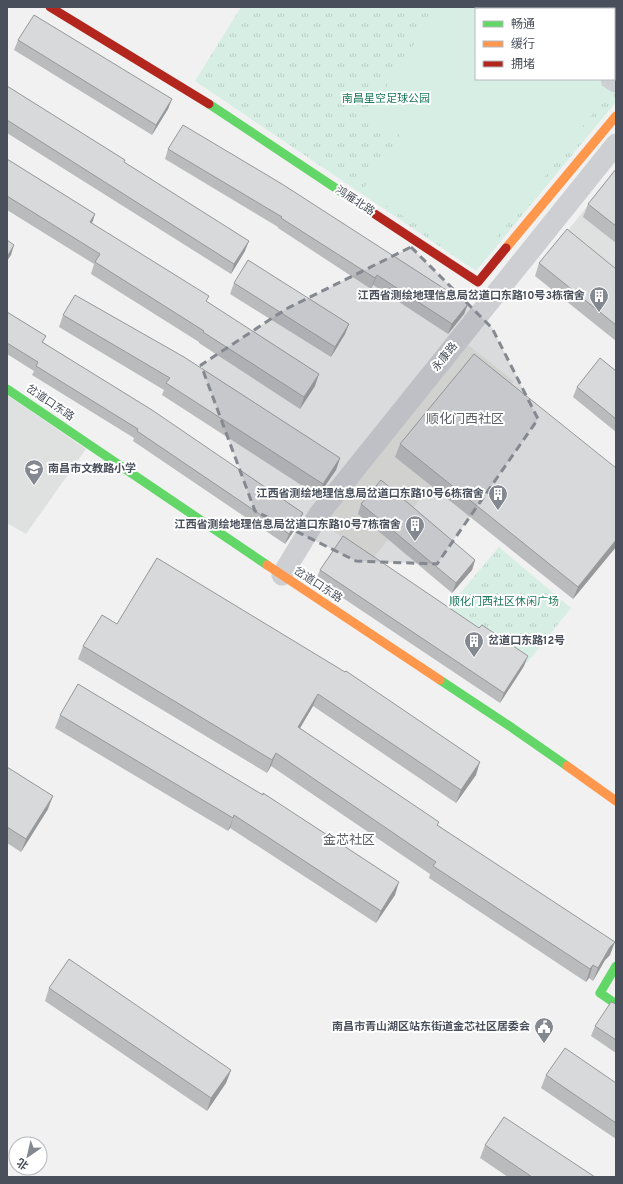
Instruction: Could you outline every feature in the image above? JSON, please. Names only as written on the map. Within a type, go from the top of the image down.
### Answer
[{"type":"street","name":"鸿雁北路","points":[[50,7],[189,91],[478,282],[616,116]]},
{"type":"street","name":"永康路","points":[[282,575],[319,514],[616,144]]},
{"type":"street","name":"岔道口东路","points":[[7,389],[282,575],[508,725],[616,801]]},
{"type":"street","points":[[616,966],[600,993],[616,1004]]},
{"type":"highlighted area","points":[[411,247],[492,328],[538,419],[437,564],[356,561],[255,511],[201,365],[286,309]]},
{"type":"shaded area","points":[[616,171],[616,270],[564,235]]},
{"type":"shaded area","points":[[463,341],[514,381],[371,561],[321,521]]},
{"type":"shaded area","name":"南昌市文教路小学","points":[[7,395],[86,449],[26,534],[7,523]]},
{"type":"green space","name":"南昌星空足球公园","points":[[241,7],[485,7],[486,8],[475,8],[475,80],[599,80],[616,91],[616,102],[476,271],[195,81]]},
{"type":"green space","points":[[438,7],[482,8],[475,8],[475,80],[594,80],[610,91],[522,206],[477,261],[362,191],[400,135],[368,116]]},
{"type":"green space","name":"顺化门西社区休闲广场","points":[[499,547],[571,608],[527,663],[447,609]]},
{"type":"building","points":[[572,7],[616,7],[616,36],[615,8]]},
{"type":"building","points":[[34,15],[172,99],[156,125],[18,40]]},
{"type":"building","points":[[7,86],[125,160],[124,162],[249,241],[234,264],[7,120]]},
{"type":"building","points":[[183,125],[282,184],[468,304],[452,324],[377,275],[375,278],[281,218],[282,217],[168,149]]},
{"type":"building","points":[[7,159],[95,214],[90,222],[209,296],[206,301],[319,374],[304,397],[95,262],[100,254],[7,196]]},
{"type":"building","points":[[616,169],[616,226],[588,204]]},
{"type":"building","name":"江西省测绘地理信息局岔道口东路10号3栋宿舍","points":[[567,229],[616,269],[616,325],[539,263]]},
{"type":"building","points":[[7,240],[14,245],[7,257]]},
{"type":"building","points":[[248,260],[349,324],[335,347],[234,283]]},
{"type":"building","points":[[75,295],[184,357],[340,458],[323,484],[166,383],[170,378],[63,315]]},
{"type":"building","points":[[7,312],[46,336],[42,342],[152,410],[303,513],[289,534],[137,431],[138,429],[36,366],[38,362],[7,343]]},
{"type":"building","points":[[474,354],[616,468],[616,540],[578,587],[400,444]]},
{"type":"building","points":[[600,358],[616,371],[616,419],[577,387]]},
{"type":"building","name":"江西省测绘地理信息局岔道口东路10号7栋宿舍","points":[[381,480],[475,560],[456,583],[361,504]]},
{"type":"building","points":[[343,536],[479,628],[482,625],[528,656],[504,693],[320,570]]},
{"type":"building","points":[[157,558],[345,672],[346,671],[480,762],[461,790],[318,694],[298,727],[439,822],[437,825],[615,942],[610,947],[598,968],[593,965],[590,969],[433,866],[436,862],[276,753],[272,760],[83,646],[102,615],[117,624]]},
{"type":"building","points":[[78,684],[263,795],[263,793],[399,882],[381,911],[234,815],[233,818],[60,715]]},
{"type":"building","points":[[7,767],[53,796],[26,839],[7,827]]},
{"type":"building","points":[[69,959],[231,1070],[211,1098],[49,988]]},
{"type":"building","points":[[611,1002],[616,1004],[616,1040],[595,1026]]},
{"type":"building","points":[[565,1048],[616,1083],[616,1123],[546,1075]]},
{"type":"building","points":[[504,1117],[595,1177],[532,1177],[485,1145]]},
{"type":"traffic: fast","points":[[209,104],[349,197]]},
{"type":"traffic: fast","points":[[7,389],[267,565]]},
{"type":"traffic: fast","points":[[440,680],[567,766]]},
{"type":"traffic: fast","points":[[616,966],[600,993],[616,1004]]},
{"type":"traffic: slow","points":[[506,248],[616,116]]},
{"type":"traffic: slow","points":[[267,565],[440,680]]},
{"type":"traffic: slow","points":[[567,766],[616,801]]},
{"type":"traffic: jam","points":[[50,7],[209,104]]},
{"type":"traffic: jam","points":[[349,197],[478,282],[506,248]]},
{"type":"place","name":"江西省测绘地理信息局岔道口东路10号3栋宿舍","points":[[599,313]]},
{"type":"place","name":"南昌市文教路小学","points":[[34,486]]},
{"type":"place","name":"江西省测绘地理信息局岔道口东路10号6栋宿舍","points":[[498,511]]},
{"type":"place","name":"江西省测绘地理信息局岔道口东路10号7栋宿舍","points":[[415,542]]},
{"type":"place","name":"岔道口东路12号","points":[[474,658]]},
{"type":"place","name":"南昌市青山湖区站东街道金芯社区居委会","points":[[544,1044]]},
{"type":"district","name":"顺化门西社区","points":[[465,420]]},
{"type":"district","name":"金芯社区","points":[[349,841]]}]
